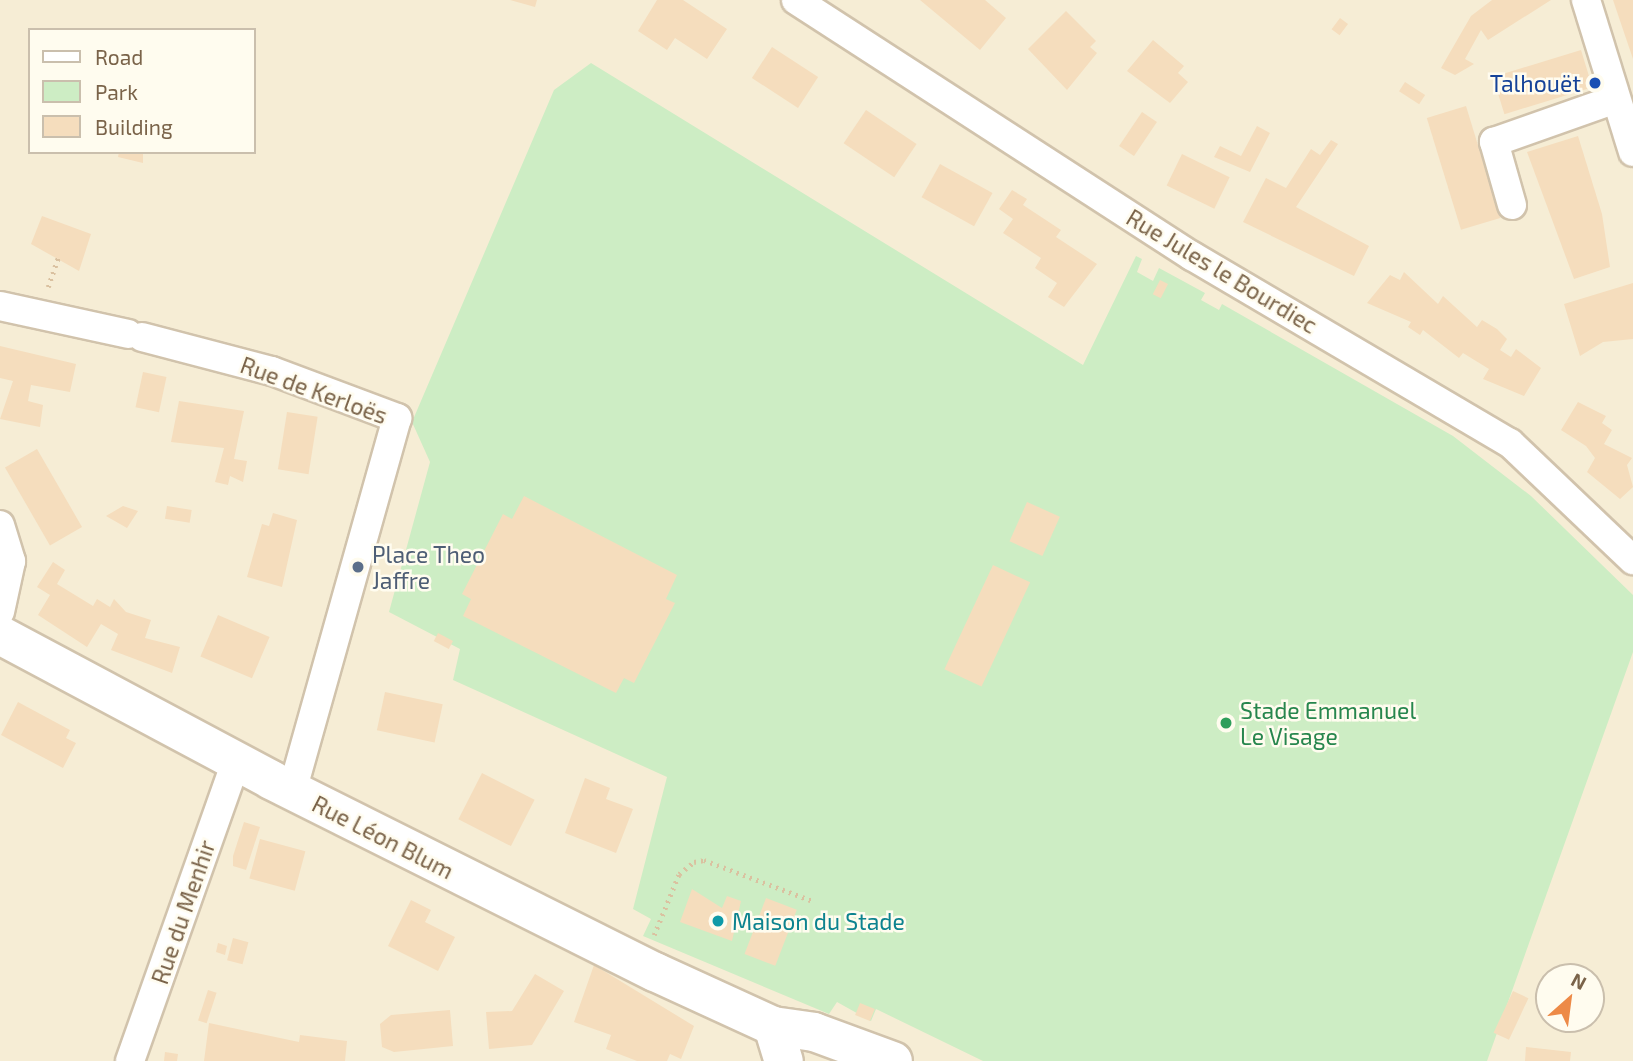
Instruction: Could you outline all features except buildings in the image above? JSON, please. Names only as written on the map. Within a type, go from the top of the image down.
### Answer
[{"type":"street","name":"Rue Jules le Bourdiec","points":[[796,0],[1192,256],[1510,443],[1633,560]]},
{"type":"street","points":[[1586,0],[1633,152]]},
{"type":"street","points":[[1512,205],[1494,142],[1616,99]]},
{"type":"street","name":"Rue de Kerloës","points":[[0,306],[135,336],[272,371],[397,418],[292,791]]},
{"type":"street","points":[[0,525],[12,561],[0,612]]},
{"type":"street","name":"Rue Léon Blum","points":[[0,635],[292,791],[642,965],[778,1043],[892,1061]]},
{"type":"street","name":"Rue du Menhir","points":[[130,1061],[236,762]]},
{"type":"path","points":[[642,965],[679,874],[694,862],[813,901]]},
{"type":"shaded area","points":[[0,0],[1633,0],[1633,1061],[0,1061]]},
{"type":"green space","points":[[591,63],[1083,365],[1136,256],[1142,259],[1137,272],[1153,281],[1159,268],[1205,293],[1201,300],[1219,310],[1222,304],[1453,436],[1531,496],[1633,595],[1633,652],[1487,1061],[983,1061],[876,1009],[871,1021],[837,1002],[829,1014],[643,936],[651,919],[633,909],[667,777],[453,680],[460,649],[389,612],[430,462],[412,422],[554,90]]},
{"type":"place","name":"Talhouët","points":[[1595,83]]},
{"type":"place","name":"Place Theo Jaffre","points":[[358,567]]},
{"type":"place","name":"Stade Emmanuel Le Visage","points":[[1226,723]]},
{"type":"place","name":"Maison du Stade","points":[[718,921]]}]
